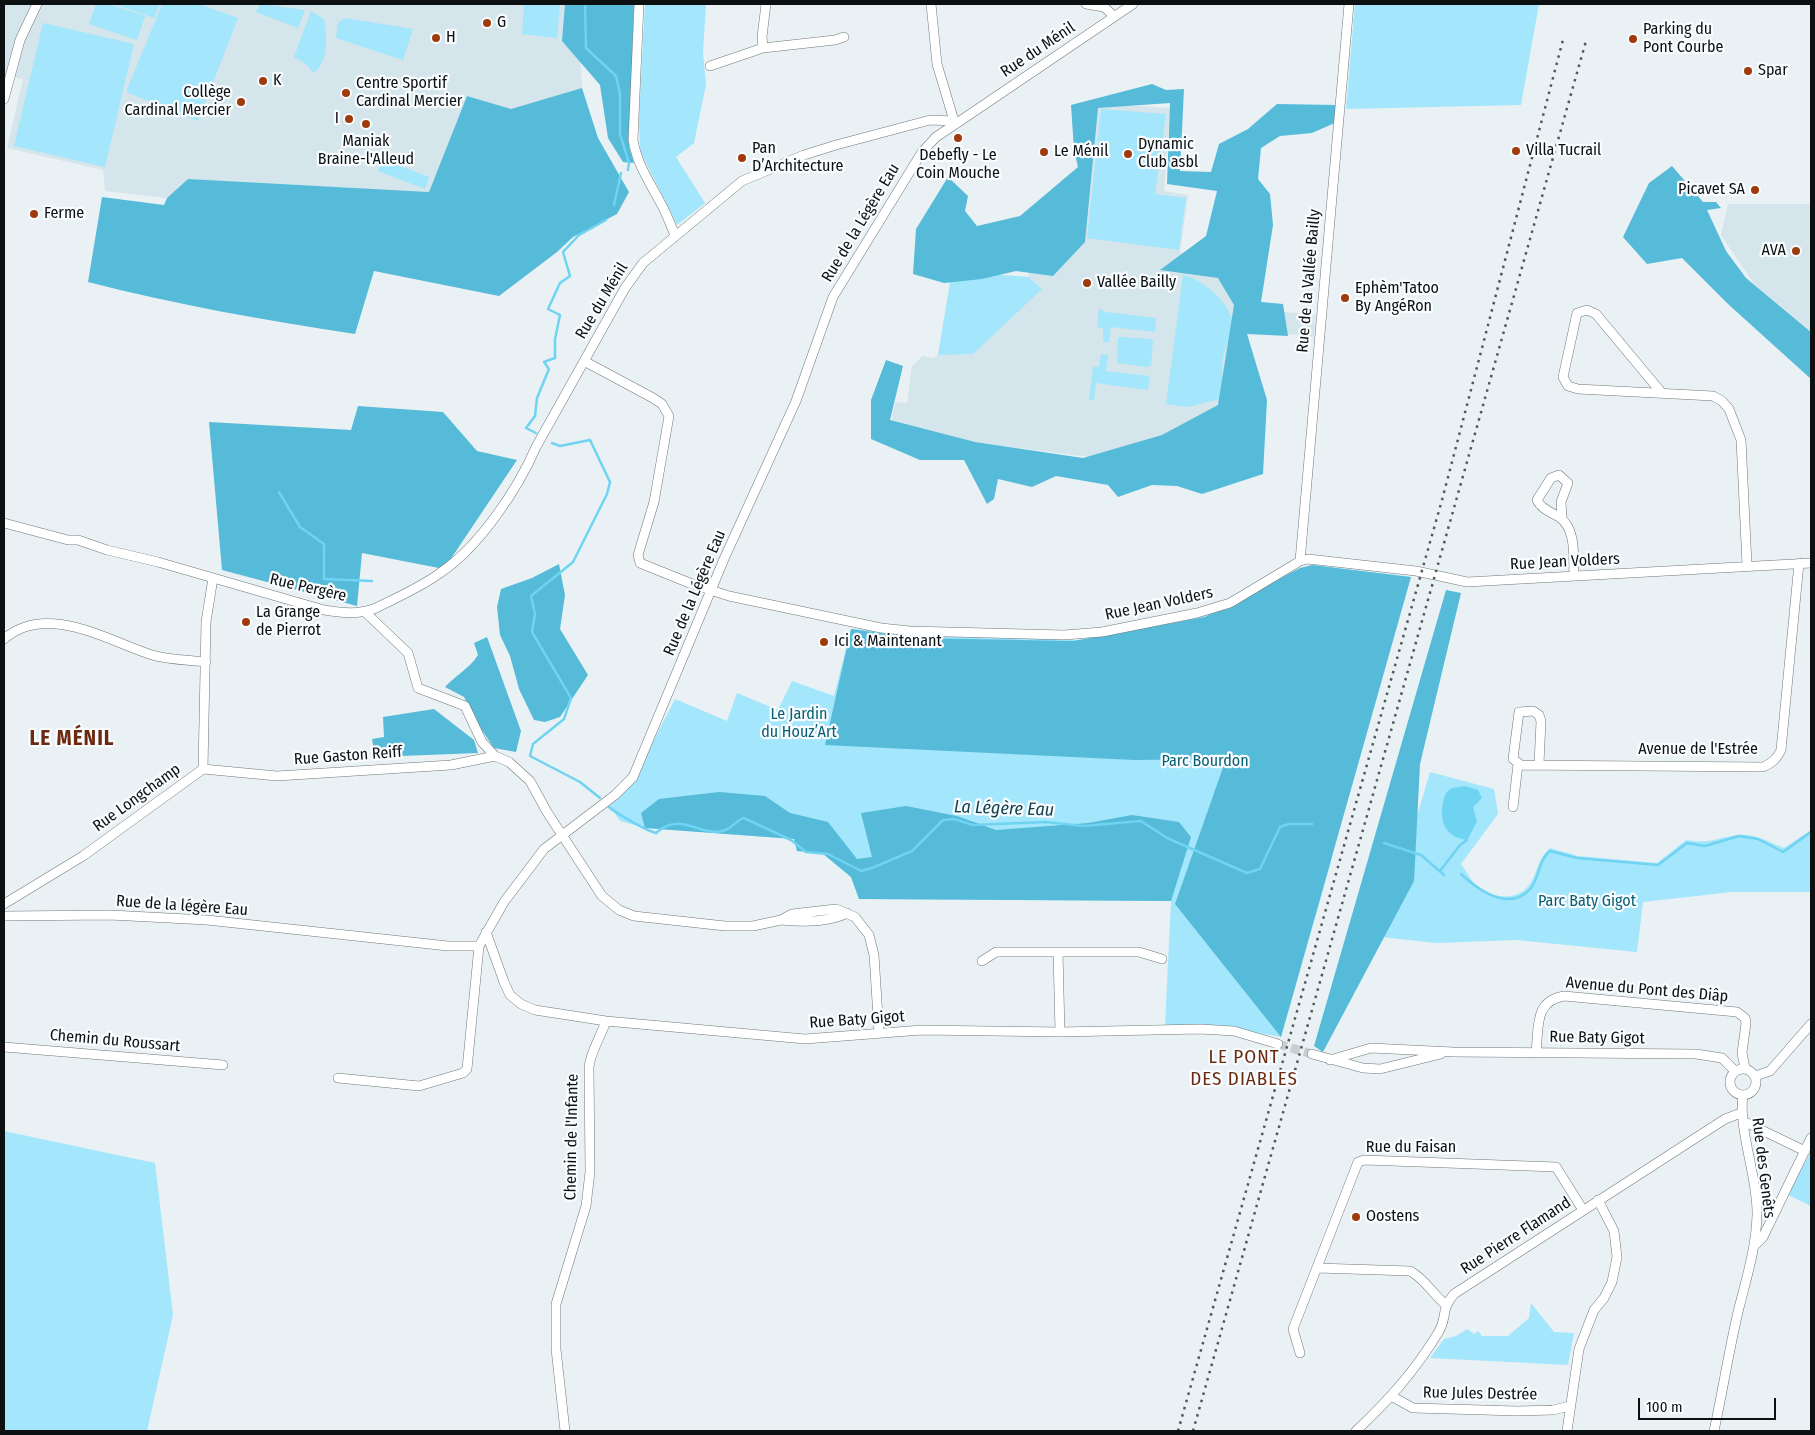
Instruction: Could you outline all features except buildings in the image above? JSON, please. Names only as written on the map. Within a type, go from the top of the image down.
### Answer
[{"type":"street","points":[[4,99],[20,40],[37,4]]},
{"type":"street","points":[[639,4],[635,152],[638,164],[662,204],[675,235]]},
{"type":"street","points":[[763,48],[762,37],[766,4]]},
{"type":"street","points":[[931,4],[937,64],[957,121]]},
{"type":"street","points":[[1086,4],[1104,7],[1114,16]]},
{"type":"street","name":"Rue du Ménil","points":[[365,612],[440,573],[457,560],[485,528],[525,473],[536,447],[633,275],[643,262],[742,181],[795,159],[836,145],[930,120],[957,121],[1133,4]]},
{"type":"street","name":"Rue de la Vallée Bailly","points":[[1300,561],[1349,4]]},
{"type":"street","points":[[710,66],[763,48],[835,40],[844,37]]},
{"type":"street","name":"Rue de la Légère Eau","points":[[479,946],[504,902],[544,848],[615,795],[632,777],[712,590],[796,402],[834,297],[922,152],[936,137],[957,121]]},
{"type":"street","points":[[1661,392],[1596,314],[1587,310],[1577,313],[1563,377],[1568,386],[1578,389],[1713,396],[1722,401],[1729,409],[1741,440],[1747,565]]},
{"type":"street","name":"Rue Jean Volders","points":[[584,361],[653,398],[662,404],[669,416],[654,502],[638,555],[640,563],[738,598],[882,628],[910,631],[1064,635],[1130,626],[1197,613],[1230,603],[1300,561],[1316,559],[1416,570],[1467,582],[1747,565],[1811,563]]},
{"type":"street","points":[[1562,518],[1544,508],[1537,500],[1551,478],[1559,475],[1568,483],[1561,502],[1562,518],[1572,538],[1574,576]]},
{"type":"street","name":"Rue Pergère","points":[[4,523],[68,540],[78,540],[107,550],[158,562],[324,610],[344,614],[365,612],[408,653],[418,688],[465,706],[482,742],[495,756],[509,762],[530,781],[546,812],[562,833],[602,896],[619,910],[634,916],[725,926],[753,926],[781,920],[792,914],[836,909],[856,916],[869,935],[874,955],[879,1033]]},
{"type":"street","name":"Avenue de l'Estrée","points":[[1518,764],[1763,767],[1771,763],[1778,758],[1781,750],[1800,563]]},
{"type":"street","name":"Rue Longchamp","points":[[4,904],[83,856],[202,769],[206,622],[213,578]]},
{"type":"street","points":[[4,639],[32,625],[64,625],[111,638],[154,656],[206,662]]},
{"type":"street","points":[[1513,806],[1518,764],[1513,760],[1518,712],[1527,710],[1539,715],[1541,721],[1539,764]]},
{"type":"street","name":"Rue Gaston Reiff","points":[[202,769],[277,776],[452,765],[495,756]]},
{"type":"street","name":"Rue de la légère Eau","points":[[4,916],[110,915],[208,920],[264,928],[309,929],[448,946],[479,946]]},
{"type":"street","name":"Rue Baty Gigot","points":[[486,932],[510,995],[521,1004],[535,1010],[606,1021],[805,1039],[922,1030],[1060,1032],[1200,1029],[1234,1031],[1278,1044]]},
{"type":"street","points":[[338,1078],[413,1086],[463,1073],[468,1064],[479,946]]},
{"type":"street","points":[[982,960],[996,952],[1139,952],[1162,959]]},
{"type":"street","points":[[1058,952],[1060,1032]]},
{"type":"street","name":"Avenue du Pont des Diâp","points":[[1536,1052],[1541,1010],[1549,1000],[1564,996],[1737,1012],[1745,1018],[1746,1022],[1742,1053],[1744,1068]]},
{"type":"street","name":"Chemin de l'Infante","points":[[565,1431],[556,1349],[556,1304],[586,1206],[590,1172],[590,1059],[599,1042],[606,1021]]},
{"type":"street","points":[[1755,1076],[1770,1071],[1811,1024]]},
{"type":"street","name":"Chemin du Roussart","points":[[4,1047],[223,1065]]},
{"type":"street","name":"Rue Baty Gigot","points":[[1330,1060],[1371,1048],[1453,1052],[1696,1054],[1722,1058],[1735,1071]]},
{"type":"street","name":"Rue Baty Gigot","points":[[1312,1054],[1363,1068],[1380,1069],[1453,1052]]},
{"type":"street","points":[[1744,1068],[1755,1076],[1755,1086],[1752,1091],[1743,1095],[1733,1090],[1730,1086],[1731,1075],[1735,1071],[1744,1068]]},
{"type":"street","name":"Rue des Genêts","points":[[1743,1095],[1742,1117],[1757,1213],[1756,1244]]},
{"type":"street","points":[[1742,1117],[1805,1151]]},
{"type":"street","name":"Rue Pierre Flamand","points":[[1445,1304],[1454,1294],[1725,1119],[1742,1117]]},
{"type":"street","points":[[1714,1431],[1738,1309],[1756,1244],[1764,1237],[1811,1138]]},
{"type":"street","name":"Rue du Faisan","points":[[1300,1353],[1293,1329],[1358,1162],[1364,1160],[1556,1167],[1584,1210]]},
{"type":"street","points":[[1567,1431],[1579,1349],[1594,1310],[1604,1298],[1612,1282],[1617,1257],[1614,1231],[1598,1200]]},
{"type":"street","points":[[1317,1268],[1410,1272],[1419,1276],[1431,1292],[1445,1304],[1440,1331],[1392,1397],[1356,1431]]},
{"type":"street","name":"Rue Jules Destrée","points":[[1392,1397],[1413,1408],[1518,1411],[1553,1410],[1570,1406]]},
{"type":"shaded area","name":"Collège Cardinal Mercier","points":[[4,4],[577,4],[582,88],[511,109],[467,96],[429,192],[188,179],[167,198],[105,191],[103,170],[7,148],[23,79],[4,75]]},
{"type":"shaded area","points":[[565,4],[634,4],[629,147],[634,163],[623,162],[608,138],[600,85],[562,41]]},
{"type":"shaded area","points":[[1152,84],[1166,90],[1184,89],[1180,171],[1211,172],[1219,144],[1248,129],[1277,104],[1337,105],[1337,122],[1312,133],[1280,136],[1261,148],[1258,179],[1270,194],[1273,225],[1261,302],[1283,304],[1288,336],[1247,334],[1267,400],[1263,474],[1202,494],[1177,486],[1152,485],[1118,497],[1108,485],[1056,476],[1032,487],[998,479],[994,499],[987,504],[964,460],[920,460],[871,439],[871,400],[886,360],[903,366],[890,420],[975,442],[1083,458],[1162,435],[1218,405],[1234,305],[1218,278],[1160,270],[1206,236],[1217,191],[1167,184],[1170,103],[1098,108],[1085,242],[1053,276],[1016,271],[982,279],[944,283],[913,274],[916,229],[948,177],[968,196],[965,211],[977,226],[1020,216],[1078,167],[1074,150],[1071,105]]},
{"type":"shaded area","points":[[582,88],[598,138],[629,192],[617,214],[573,237],[557,252],[499,296],[374,271],[355,334],[154,298],[88,282],[102,197],[164,205],[167,198],[188,179],[429,192],[467,96],[511,109]]},
{"type":"shaded area","name":"Vallée Bailly","points":[[1093,103],[1170,108],[1164,191],[1188,195],[1180,252],[1206,258],[1244,308],[1315,315],[1314,337],[1249,330],[1243,472],[1081,456],[890,431],[895,402],[907,403],[912,366],[923,356],[932,358],[938,355],[952,271],[1028,277],[1034,235],[1073,239]]},
{"type":"shaded area","points":[[1672,166],[1703,202],[1716,202],[1721,208],[1707,210],[1726,251],[1746,278],[1811,332],[1811,379],[1728,304],[1682,258],[1647,264],[1623,237],[1649,183]]},
{"type":"shaded area","points":[[1728,204],[1811,204],[1811,331],[1754,284],[1721,235]]},
{"type":"shaded area","points":[[358,406],[443,412],[477,451],[517,460],[444,569],[362,553],[357,606],[222,570],[209,422],[351,430]]},
{"type":"shaded area","points":[[559,564],[565,595],[560,629],[588,675],[560,717],[545,722],[534,720],[519,689],[510,656],[500,635],[497,607],[501,589],[532,578]]},
{"type":"shaded area","points":[[1312,565],[1411,577],[1281,1037],[1175,904],[1226,759],[1134,760],[825,745],[851,629],[913,638],[1073,641],[1205,617],[1300,568]]},
{"type":"shaded area","points":[[1446,590],[1461,593],[1420,764],[1414,881],[1323,1052],[1314,1046]]},
{"type":"shaded area","points":[[487,637],[521,731],[516,752],[494,748],[481,729],[464,697],[445,687],[471,664],[478,655],[474,643]]},
{"type":"shaded area","points":[[434,709],[474,740],[478,753],[375,757],[372,739],[384,737],[383,717]]},
{"type":"shaded area","points":[[1465,786],[1478,790],[1482,798],[1473,807],[1477,822],[1467,840],[1454,836],[1449,832],[1443,823],[1442,817],[1443,801],[1447,792],[1453,788]]},
{"type":"shaded area","points":[[719,792],[765,796],[790,813],[828,822],[857,859],[872,857],[861,813],[906,806],[957,816],[996,830],[1088,823],[1132,815],[1179,822],[1191,837],[1171,901],[859,899],[851,877],[822,853],[797,851],[794,839],[645,828],[641,813],[659,799]]},
{"type":"green space","points":[[96,4],[108,4],[145,16],[137,40],[89,24]]},
{"type":"green space","points":[[113,4],[160,4],[154,18]]},
{"type":"green space","points":[[162,4],[199,4],[238,18],[198,121],[126,92]]},
{"type":"green space","points":[[260,4],[305,10],[298,28],[256,12]]},
{"type":"green space","points":[[524,4],[560,4],[557,38],[522,34]]},
{"type":"green space","points":[[645,4],[706,4],[703,53],[706,85],[694,143],[676,157],[705,203],[677,225],[640,151],[639,117]]},
{"type":"green space","points":[[1355,4],[1539,4],[1521,105],[1346,109]]},
{"type":"green space","points":[[311,11],[324,19],[326,33],[326,49],[322,63],[313,73],[306,64],[294,57]]},
{"type":"green space","points":[[345,18],[413,29],[403,60],[336,38],[338,23]]},
{"type":"green space","points":[[43,23],[134,44],[105,167],[14,146]]},
{"type":"green space","name":"Dynamic Club asbl","points":[[1101,109],[1166,114],[1155,194],[1186,198],[1179,250],[1087,238]]},
{"type":"green space","points":[[382,159],[429,177],[425,189],[378,171]]},
{"type":"green space","points":[[952,271],[1028,277],[1042,289],[973,354],[938,355]]},
{"type":"green space","points":[[1183,275],[1198,281],[1215,293],[1227,309],[1232,325],[1222,364],[1223,398],[1188,407],[1166,404]]},
{"type":"green space","points":[[1099,308],[1105,312],[1156,318],[1155,332],[1111,327],[1109,342],[1103,342],[1103,328],[1097,327]]},
{"type":"green space","points":[[1118,338],[1150,339],[1153,341],[1151,365],[1147,367],[1117,363]]},
{"type":"green space","points":[[1101,354],[1108,355],[1106,371],[1150,376],[1148,390],[1096,383],[1094,400],[1089,400],[1093,367],[1099,367]]},
{"type":"green space","name":"Parc Bourdon","points":[[1312,565],[1411,577],[1340,807],[1331,862],[1281,1037],[1229,1028],[1165,1025],[1171,901],[859,899],[851,877],[822,853],[797,851],[794,839],[645,828],[620,821],[610,806],[632,782],[675,699],[727,721],[737,693],[778,710],[792,681],[834,696],[851,629],[1095,641],[1180,623]]},
{"type":"green space","name":"Parc Baty Gigot","points":[[1430,772],[1494,789],[1498,814],[1461,864],[1475,884],[1489,893],[1511,896],[1524,890],[1532,880],[1542,857],[1550,848],[1578,856],[1657,863],[1686,840],[1707,841],[1730,836],[1750,835],[1784,848],[1811,830],[1811,892],[1732,892],[1643,902],[1637,952],[1516,940],[1436,943],[1381,937]]},
{"type":"green space","points":[[4,1131],[155,1163],[173,1315],[147,1431],[4,1431]]},
{"type":"green space","points":[[1811,1151],[1811,1206],[1788,1195]]},
{"type":"green space","points":[[1531,1303],[1554,1332],[1574,1333],[1568,1365],[1430,1358],[1444,1339],[1456,1336],[1467,1329],[1474,1334],[1478,1331],[1482,1336],[1508,1336],[1529,1318]]},
{"type":"waterway","name":"La Légère Eau","points":[[585,4],[586,48],[616,76],[620,94],[620,134],[629,163],[628,170]]},
{"type":"waterway","points":[[614,205],[621,173]]},
{"type":"waterway","name":"La Légère Eau","points":[[536,433],[526,428],[535,416],[537,398],[549,369],[544,362],[555,358],[555,339],[560,315],[548,309],[560,283],[570,276],[563,252],[579,235],[606,220]]},
{"type":"waterway","name":"La Légère Eau","points":[[552,443],[560,446],[590,440],[610,482],[607,494],[573,562],[531,596],[535,614],[532,632],[571,698],[564,719],[533,744],[530,756],[580,782],[600,798]]},
{"type":"waterway","points":[[279,492],[300,527],[324,544],[324,579],[372,581]]},
{"type":"waterway","name":"La Légère Eau","points":[[609,807],[632,822],[656,833],[666,826],[675,824],[684,824],[719,832],[728,829],[744,818],[791,840],[806,852],[828,854],[861,871],[912,851],[943,820],[954,819],[973,825],[1046,822],[1083,826],[1141,821],[1167,838],[1247,873],[1260,869],[1280,827],[1289,824],[1312,824]]},
{"type":"waterway","name":"La Légère Eau","points":[[1461,874],[1485,892],[1504,899],[1514,899],[1523,895],[1531,888],[1543,859],[1550,851],[1577,858],[1658,865],[1687,843],[1705,846],[1739,836],[1758,839],[1783,852],[1811,832]]},
{"type":"waterway","points":[[1440,871],[1460,845],[1467,840]]},
{"type":"waterway","name":"La Légère Eau","points":[[1384,843],[1421,855],[1444,875]]},
{"type":"tunnel","points":[[1278,1044],[1312,1054]]},
{"type":"railway","points":[[1178,1431],[1442,500],[1564,36]]},
{"type":"railway","points":[[1193,1431],[1586,41]]},
{"type":"place","name":"G","points":[[487,23]]},
{"type":"place","name":"H","points":[[436,38]]},
{"type":"place","name":"Parking du Pont Courbe","points":[[1633,39]]},
{"type":"place","name":"Spar","points":[[1748,71]]},
{"type":"place","name":"K","points":[[263,81]]},
{"type":"place","name":"Centre Sportif Cardinal Mercier","points":[[346,93]]},
{"type":"place","name":"Collège Cardinal Mercier","points":[[241,102]]},
{"type":"place","name":"I","points":[[349,119]]},
{"type":"place","name":"Maniak Braine-l'Alleud","points":[[366,124]]},
{"type":"place","name":"Debefly - Le Coin Mouche","points":[[958,138]]},
{"type":"place","name":"Villa Tucrail","points":[[1516,151]]},
{"type":"place","name":"Le Ménil","points":[[1044,152]]},
{"type":"place","name":"Dynamic Club asbl","points":[[1128,154]]},
{"type":"place","name":"Pan D’Architecture","points":[[742,158]]},
{"type":"place","name":"Picavet SA","points":[[1755,190]]},
{"type":"place","name":"Ferme","points":[[34,214]]},
{"type":"place","name":"AVA","points":[[1796,251]]},
{"type":"place","name":"Vallée Bailly","points":[[1087,283]]},
{"type":"place","name":"Ephèm'Tatoo By AngéRon","points":[[1345,298]]},
{"type":"place","name":"La Grange de Pierrot","points":[[246,622]]},
{"type":"place","name":"Ici & Maintenant","points":[[824,642]]},
{"type":"place","name":"Oostens","points":[[1356,1217]]},
{"type":"district","name":"LE MÉNIL","points":[[72,739]]},
{"type":"district","name":"LE PONT DES DIABLES","points":[[1244,1069]]},
{"type":"park label","name":"Le Jardin du Houz’Art","points":[[799,724]]}]
